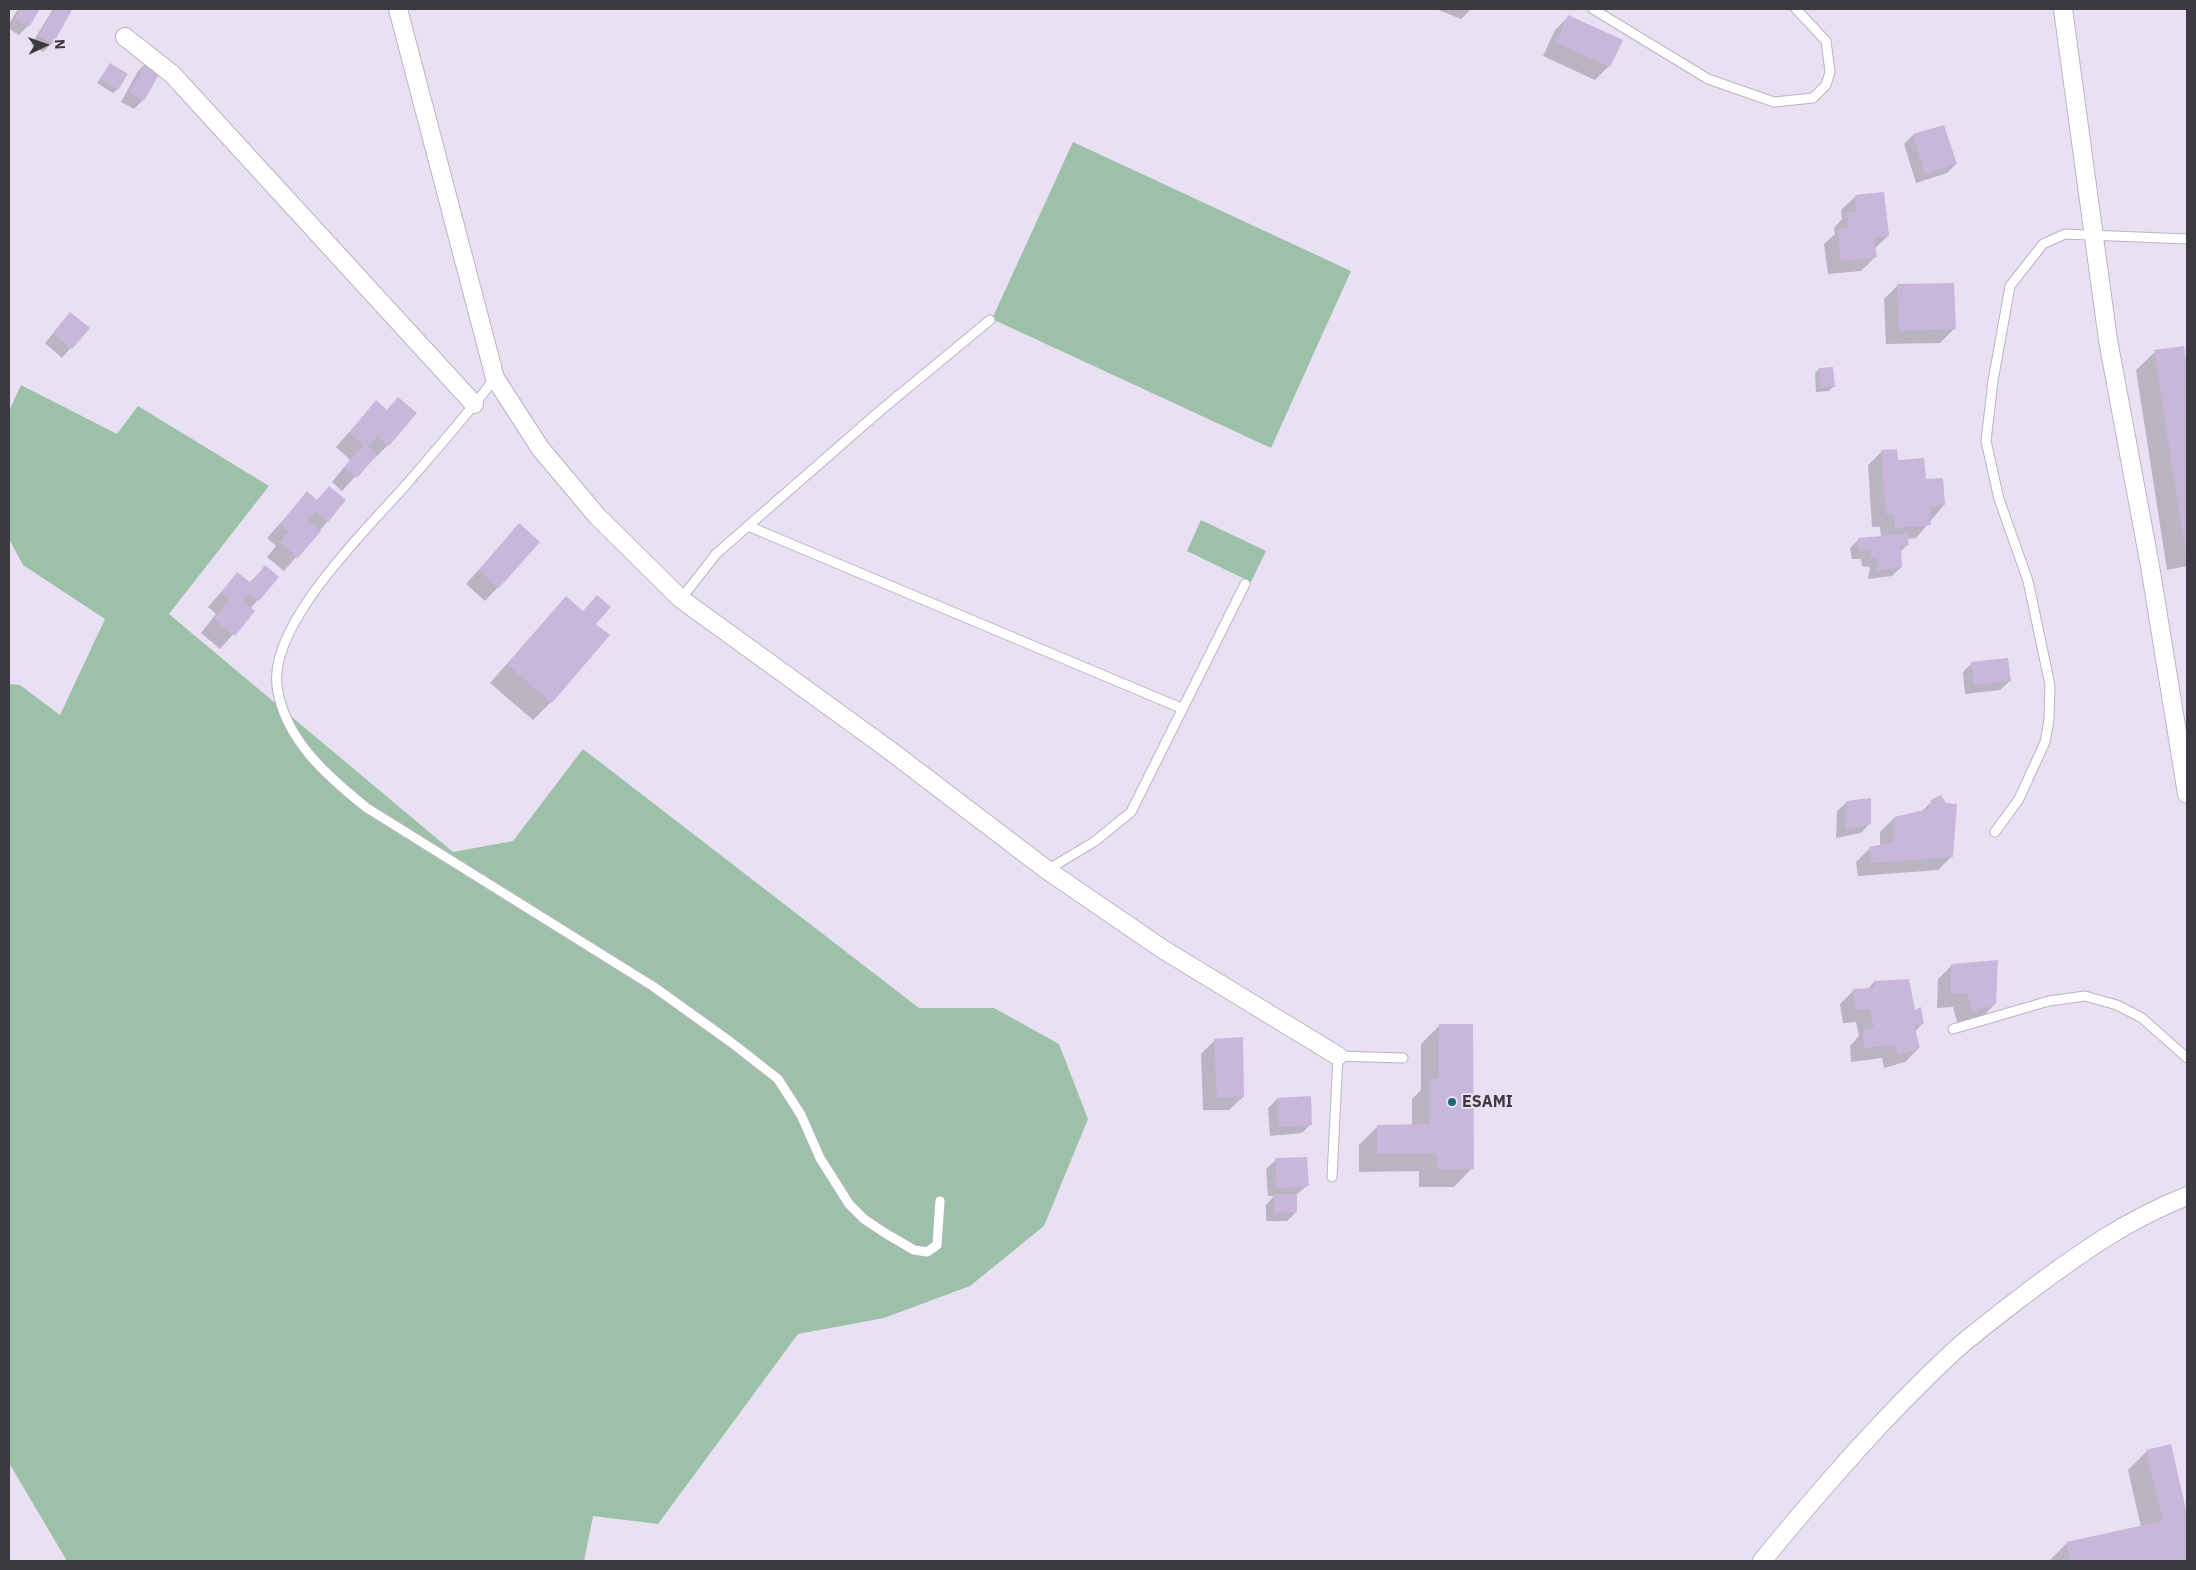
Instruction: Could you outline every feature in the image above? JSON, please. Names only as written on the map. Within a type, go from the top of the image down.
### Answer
[{"type":"street","points":[[398,9],[495,378],[540,448],[597,516],[681,599],[888,749],[1047,870],[1164,950],[1338,1056]]},
{"type":"street","points":[[2063,9],[2108,340],[2150,566],[2187,794]]},
{"type":"street","points":[[125,37],[172,74],[474,404]]},
{"type":"street","points":[[1762,1561],[1800,1515],[1899,1404],[1956,1350],[2085,1249],[2148,1212],[2187,1196]]},
{"type":"lane","points":[[1593,9],[1708,79],[1774,102],[1813,98],[1826,85],[1830,72],[1826,40],[1796,9]]},
{"type":"lane","points":[[1995,832],[2019,800],[2045,742],[2050,720],[2050,685],[2028,581],[1999,499],[1986,441],[1993,381],[2010,286],[2043,244],[2065,234],[2187,239]]},
{"type":"lane","points":[[681,599],[716,554],[874,416],[990,320]]},
{"type":"lane","points":[[495,378],[325,577],[290,631],[277,676],[278,692],[285,717],[306,750],[328,777],[367,808],[654,987],[732,1043],[778,1079],[801,1115],[820,1158],[835,1184],[849,1204],[864,1219],[914,1250],[927,1252],[937,1245],[940,1201]]},
{"type":"lane","points":[[748,526],[1181,708]]},
{"type":"lane","points":[[1047,870],[1094,842],[1131,812],[1181,708],[1245,584]]},
{"type":"lane","points":[[1953,1029],[2049,1001],[2085,996],[2117,1005],[2142,1018],[2187,1058]]},
{"type":"lane","points":[[1332,1178],[1338,1056],[1403,1058]]},
{"type":"green space","points":[[1073,142],[1351,271],[1271,448],[992,319]]},
{"type":"green space","points":[[21,385],[117,434],[138,406],[269,486],[169,614],[453,852],[513,841],[583,749],[919,1008],[994,1008],[1059,1044],[1088,1119],[1044,1226],[970,1286],[884,1318],[798,1334],[658,1524],[593,1516],[584,1561],[67,1561],[9,1463],[9,684],[20,685],[60,715],[105,619],[23,565],[9,539],[9,411]]},
{"type":"green space","points":[[1201,520],[1266,551],[1251,582],[1187,551]]},
{"type":"building","points":[[21,9],[40,9],[29,27],[15,18]]},
{"type":"building","points":[[54,9],[72,10],[53,44],[39,36]]},
{"type":"building","points":[[1568,15],[1623,40],[1610,67],[1556,42]]},
{"type":"building","points":[[147,61],[162,69],[144,101],[129,93]]},
{"type":"building","points":[[110,63],[128,74],[118,90],[100,79]]},
{"type":"building","points":[[1944,125],[1957,164],[1925,174],[1913,134]]},
{"type":"building","points":[[1884,192],[1889,236],[1874,238],[1877,257],[1841,261],[1838,229],[1849,228],[1847,213],[1856,212],[1855,195]]},
{"type":"building","points":[[1954,283],[1956,329],[1899,331],[1897,284]]},
{"type":"building","points":[[70,312],[90,328],[72,349],[53,333]]},
{"type":"building","points":[[2184,346],[2187,368],[2186,555],[2154,350]]},
{"type":"building","points":[[1833,367],[1835,387],[1820,388],[1819,368]]},
{"type":"building","points":[[398,397],[417,413],[389,446],[377,436],[368,447],[377,455],[357,478],[344,468],[363,445],[349,433],[376,400],[387,410]]},
{"type":"building","points":[[1897,449],[1898,460],[1924,458],[1926,479],[1943,478],[1945,505],[1930,507],[1931,525],[1895,528],[1894,513],[1886,514],[1881,450]]},
{"type":"building","points":[[329,486],[346,500],[328,522],[315,511],[307,520],[321,531],[298,558],[280,542],[289,532],[280,524],[307,491],[317,500]]},
{"type":"building","points":[[519,523],[540,542],[499,588],[479,570]]},
{"type":"building","points":[[1907,534],[1909,545],[1901,546],[1902,567],[1877,570],[1878,558],[1871,558],[1870,550],[1860,551],[1858,538]]},
{"type":"building","points":[[265,565],[279,577],[259,601],[249,593],[242,601],[255,611],[235,636],[214,619],[229,600],[221,593],[237,572],[251,583]]},
{"type":"building","points":[[597,595],[611,607],[596,624],[610,635],[552,703],[507,664],[566,596],[583,611]]},
{"type":"building","points":[[2008,658],[2011,681],[1974,685],[1971,662]]},
{"type":"building","points":[[1941,795],[1946,803],[1957,804],[1953,857],[1872,863],[1869,847],[1894,842],[1894,817],[1928,809],[1931,800]]},
{"type":"building","points":[[1871,798],[1871,824],[1845,830],[1846,801]]},
{"type":"building","points":[[1998,960],[1996,1004],[1972,1012],[1967,993],[1951,994],[1951,964]]},
{"type":"building","points":[[1909,979],[1915,1010],[1921,1007],[1924,1024],[1914,1025],[1920,1048],[1898,1055],[1895,1045],[1864,1048],[1863,1030],[1874,1028],[1870,1009],[1856,1009],[1853,989],[1874,988],[1874,981]]},
{"type":"building","name":"ESAMI","points":[[1439,1024],[1473,1024],[1474,1169],[1437,1169],[1437,1153],[1377,1153],[1377,1125],[1430,1124],[1430,1079],[1439,1079]]},
{"type":"building","points":[[1243,1037],[1244,1097],[1217,1097],[1214,1039]]},
{"type":"building","points":[[1311,1096],[1312,1125],[1279,1127],[1277,1098]]},
{"type":"building","points":[[1307,1157],[1309,1186],[1277,1188],[1275,1158]]},
{"type":"building","points":[[1274,1194],[1297,1194],[1297,1212],[1274,1213]]},
{"type":"building","points":[[2171,1444],[2187,1514],[2187,1561],[2070,1561],[2066,1542],[2163,1521],[2146,1450]]},
{"type":"place","name":"ESAMI","points":[[1452,1102]]}]
